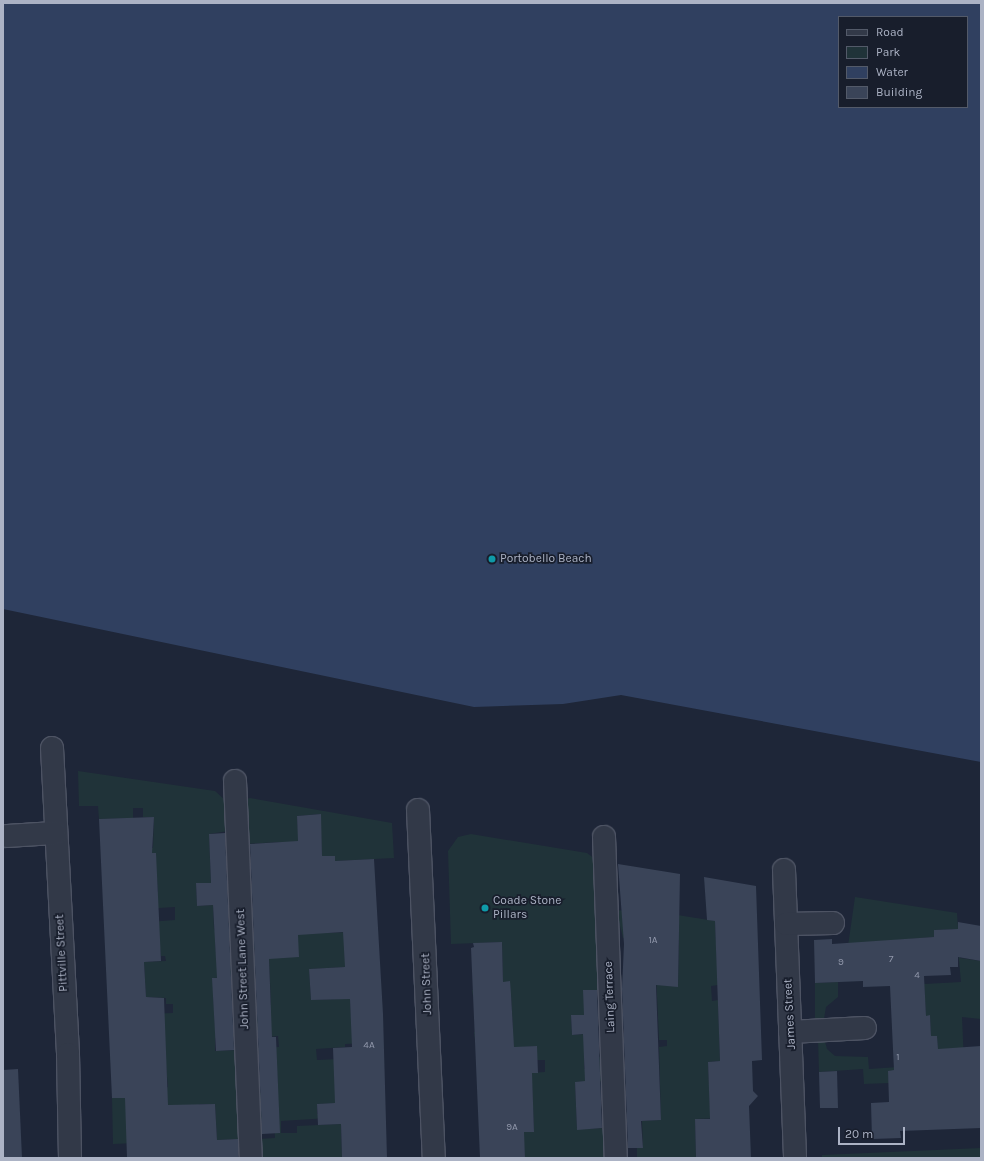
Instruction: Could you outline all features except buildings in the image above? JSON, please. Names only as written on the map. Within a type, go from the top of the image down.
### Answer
[{"type":"street","name":"Pittville Street","points":[[52,757],[68,1054],[70,1158]]},
{"type":"street","name":"John Street Lane West","points":[[235,788],[251,1158]]},
{"type":"street","name":"John Street","points":[[418,818],[434,1158]]},
{"type":"street","points":[[7,836],[55,833]]},
{"type":"street","name":"Laing Terrace","points":[[605,846],[616,1158]]},
{"type":"street","name":"James Street","points":[[785,878],[795,1158]]},
{"type":"street","points":[[786,924],[833,923]]},
{"type":"street","points":[[790,1032],[865,1028]]},
{"type":"green space","points":[[78,771],[215,791],[225,800],[228,831],[209,834],[211,883],[196,883],[197,906],[213,905],[214,930],[233,929],[233,941],[215,942],[216,953],[234,952],[235,977],[213,978],[213,992],[215,1026],[237,1025],[238,1037],[215,1038],[215,1051],[239,1050],[242,1139],[217,1140],[215,1104],[200,1104],[137,1143],[113,1144],[112,1098],[145,1097],[168,1087],[166,1066],[143,1058],[110,1060],[110,1056],[149,1054],[147,1014],[173,1013],[173,1004],[166,1004],[166,998],[148,997],[146,999],[144,962],[166,961],[165,956],[161,956],[160,949],[148,922],[175,920],[175,907],[143,909],[151,892],[158,892],[157,879],[151,880],[139,854],[143,848],[153,848],[154,817],[143,817],[143,808],[133,808],[133,818],[99,819],[98,806],[79,806]]},
{"type":"green space","points":[[250,798],[392,823],[394,858],[335,861],[335,856],[322,856],[320,814],[297,816],[299,845],[280,842],[245,844],[246,799]]},
{"type":"green space","points":[[471,834],[587,853],[595,859],[600,990],[584,990],[584,1015],[571,1016],[572,1035],[585,1034],[584,1069],[596,1069],[595,1057],[603,1057],[604,1081],[575,1082],[577,1129],[607,1128],[608,1158],[525,1158],[524,1145],[499,1133],[534,1131],[532,1084],[509,1074],[545,1072],[545,1060],[537,1060],[537,1046],[508,1048],[507,1038],[475,1039],[474,1032],[513,1030],[511,994],[473,996],[472,990],[510,988],[510,982],[503,982],[502,942],[451,944],[448,851],[458,837]]},
{"type":"green space","points":[[855,897],[957,913],[960,958],[981,961],[981,1019],[962,1017],[964,1062],[981,1061],[981,1090],[919,1092],[918,1069],[889,1071],[889,1083],[864,1084],[863,1069],[819,1072],[818,1039],[824,1038],[827,1049],[835,1056],[868,1057],[869,1069],[898,1067],[898,1062],[938,1060],[937,1036],[931,1036],[930,1016],[926,1016],[924,984],[961,982],[956,929],[934,930],[934,937],[896,940],[896,944],[884,945],[882,942],[875,942],[873,945],[852,943],[848,946]]},
{"type":"green space","points":[[616,910],[646,913],[646,910],[715,921],[718,985],[711,986],[712,1001],[718,1000],[720,1061],[708,1062],[710,1108],[722,1118],[695,1119],[696,1158],[637,1158],[637,1148],[643,1148],[642,1121],[661,1120],[659,1047],[667,1046],[667,1040],[659,1040],[656,974],[678,987],[679,940],[623,938]]},
{"type":"green space","points":[[297,923],[329,933],[347,932],[345,967],[309,969],[311,1000],[340,999],[350,995],[351,1016],[383,1042],[345,1044],[345,1047],[316,1049],[317,1060],[340,1059],[347,1103],[317,1104],[317,1114],[361,1116],[281,1121],[281,1133],[297,1133],[297,1126],[341,1124],[342,1158],[260,1158],[259,1139],[275,1138],[274,1121],[258,1122],[256,1093],[278,1092],[276,1051],[254,1051],[254,1048],[279,1047],[278,1036],[253,1038],[252,1006],[271,1005],[269,959],[279,948],[249,949],[249,946],[298,944]]},
{"type":"green space","points":[[838,982],[838,997],[826,1007],[823,1025],[815,1024],[815,983]]},
{"type":"green space","points":[[981,1148],[981,1158],[822,1158],[822,1155]]},
{"type":"water","name":"Portobello Beach","points":[[3,3],[981,3],[981,762],[621,695],[563,704],[474,707],[3,609]]},
{"type":"place","name":"Portobello Beach","points":[[492,559]]},
{"type":"place","name":"Coade Stone Pillars","points":[[485,908]]}]
